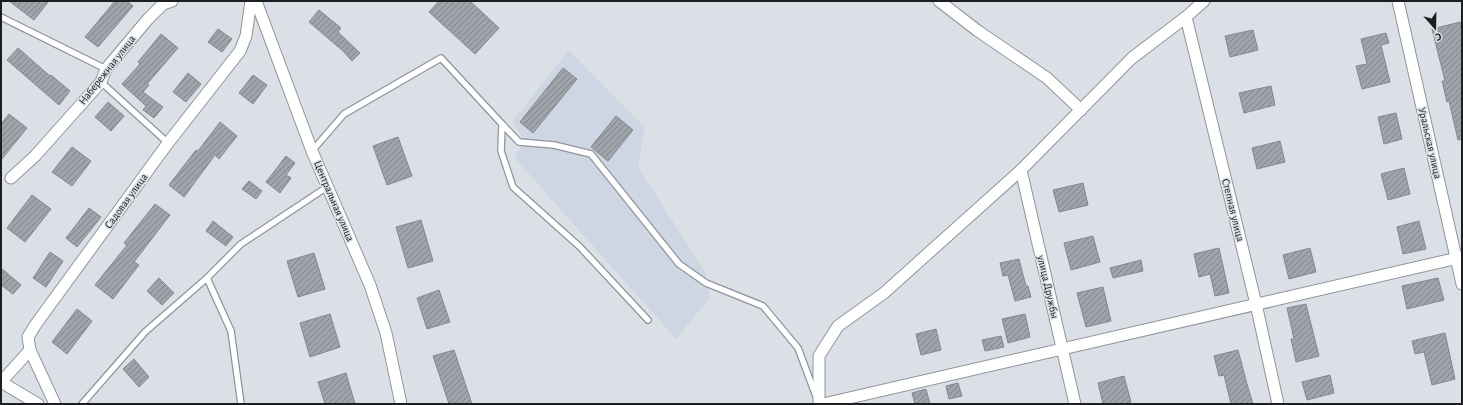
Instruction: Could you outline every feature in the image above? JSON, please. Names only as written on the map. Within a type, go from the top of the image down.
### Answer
[{"type":"street","name":"Набережная улица","points":[[11,178],[35,156],[101,82],[106,69],[148,19],[163,4],[172,1]]},
{"type":"street","name":"Садовая улица","points":[[55,404],[30,350],[28,337],[168,143],[240,51],[246,36],[251,1]]},
{"type":"street","name":"Центральная улица","points":[[256,1],[312,151],[370,286],[386,333],[401,404]]},
{"type":"street","points":[[939,1],[978,31],[1047,78],[1081,110]]},
{"type":"street","points":[[819,404],[819,356],[838,326],[884,293],[1021,170],[1132,58],[1186,17],[1204,1]]},
{"type":"street","name":"Уральская улица","points":[[1398,1],[1459,258],[1462,284]]},
{"type":"street","name":"Степная улица","points":[[1186,17],[1256,304],[1278,404]]},
{"type":"street","name":"улица Дружбы","points":[[1021,170],[1075,404]]},
{"type":"street","points":[[823,404],[1459,258]]},
{"type":"street","points":[[30,350],[1,382],[38,404]]},
{"type":"lane","points":[[1,17],[106,69]]},
{"type":"lane","points":[[312,151],[344,114],[441,58],[519,142],[554,145],[591,154],[678,264],[706,283],[763,306],[798,348],[819,404]]},
{"type":"lane","points":[[101,82],[168,143]]},
{"type":"lane","points":[[502,124],[501,151],[513,187],[580,247],[648,320]]},
{"type":"lane","points":[[82,404],[145,332],[207,278],[241,244],[327,187]]},
{"type":"lane","points":[[207,278],[231,331],[241,404]]},
{"type":"shaded area","points":[[569,50],[645,128],[638,167],[705,272],[710,298],[676,339],[514,157],[525,142],[513,121]]},
{"type":"building","points":[[9,1],[49,1],[34,20]]},
{"type":"building","points":[[115,1],[127,1],[133,6],[98,47],[85,37]]},
{"type":"building","points":[[439,1],[470,1],[499,28],[475,54],[429,12]]},
{"type":"building","points":[[319,10],[341,28],[338,32],[360,53],[352,61],[343,51],[309,22]]},
{"type":"building","points":[[1460,22],[1462,32],[1462,139],[1458,140],[1449,101],[1447,102],[1442,81],[1445,81],[1432,29]]},
{"type":"building","points":[[218,29],[232,39],[222,52],[208,42]]},
{"type":"building","points":[[1253,30],[1258,50],[1230,57],[1225,36]]},
{"type":"building","points":[[1386,33],[1389,43],[1381,45],[1390,82],[1362,89],[1356,66],[1367,64],[1361,39]]},
{"type":"building","points":[[161,34],[178,48],[147,84],[149,85],[143,92],[163,107],[154,118],[143,110],[146,106],[122,84],[140,64],[138,62]]},
{"type":"building","points":[[18,48],[70,91],[59,105],[7,60]]},
{"type":"building","points":[[563,68],[577,79],[533,133],[520,122]]},
{"type":"building","points":[[188,73],[201,84],[186,102],[173,92]]},
{"type":"building","points":[[253,75],[267,85],[253,104],[239,93]]},
{"type":"building","points":[[1271,86],[1275,105],[1244,113],[1239,93]]},
{"type":"building","points":[[108,102],[124,116],[111,131],[95,117]]},
{"type":"building","points":[[1396,113],[1402,139],[1384,144],[1378,117]]},
{"type":"building","points":[[9,114],[27,128],[1,160],[1,124]]},
{"type":"building","points":[[616,116],[633,130],[608,161],[591,147]]},
{"type":"building","points":[[220,122],[237,136],[219,159],[215,155],[184,197],[169,185]]},
{"type":"building","points":[[398,137],[412,176],[387,185],[373,146]]},
{"type":"building","points":[[1280,141],[1285,162],[1257,169],[1252,148]]},
{"type":"building","points":[[72,147],[91,161],[72,186],[52,172]]},
{"type":"building","points":[[286,156],[295,163],[286,175],[291,178],[280,193],[266,182]]},
{"type":"building","points":[[1404,168],[1410,194],[1388,200],[1381,174]]},
{"type":"building","points":[[249,181],[262,191],[256,199],[242,189]]},
{"type":"building","points":[[1083,183],[1088,205],[1059,212],[1053,190]]},
{"type":"building","points":[[32,195],[51,209],[25,242],[7,228]]},
{"type":"building","points":[[155,204],[170,215],[134,262],[139,265],[113,299],[95,285],[127,245],[124,243]]},
{"type":"building","points":[[89,208],[101,217],[77,247],[66,238]]},
{"type":"building","points":[[421,220],[433,261],[408,268],[396,227]]},
{"type":"building","points":[[213,221],[233,237],[226,246],[206,231]]},
{"type":"building","points":[[1419,221],[1426,249],[1403,254],[1397,227]]},
{"type":"building","points":[[1093,236],[1100,262],[1071,270],[1064,243]]},
{"type":"building","points":[[1219,248],[1229,293],[1215,296],[1210,274],[1199,277],[1194,254]]},
{"type":"building","points":[[1310,248],[1316,272],[1289,279],[1283,255]]},
{"type":"building","points":[[50,252],[63,261],[46,287],[33,278]]},
{"type":"building","points":[[314,253],[325,289],[298,297],[287,261]]},
{"type":"building","points":[[1019,259],[1026,286],[1028,286],[1031,297],[1015,301],[1008,275],[1003,276],[1000,263]]},
{"type":"building","points":[[1141,260],[1143,271],[1113,278],[1110,268]]},
{"type":"building","points":[[1,268],[21,285],[13,294],[1,285]]},
{"type":"building","points":[[159,278],[174,293],[162,305],[147,291]]},
{"type":"building","points":[[1438,278],[1444,300],[1407,309],[1402,286]]},
{"type":"building","points":[[1103,287],[1111,321],[1086,327],[1077,293]]},
{"type":"building","points":[[439,290],[450,322],[427,329],[417,298]]},
{"type":"building","points":[[1306,304],[1319,356],[1296,362],[1291,339],[1294,339],[1287,308]]},
{"type":"building","points":[[77,309],[92,321],[67,354],[52,342]]},
{"type":"building","points":[[330,314],[340,347],[310,357],[300,323]]},
{"type":"building","points":[[1025,314],[1030,337],[1008,343],[1002,319]]},
{"type":"building","points":[[936,329],[941,350],[921,355],[916,334]]},
{"type":"building","points":[[1445,333],[1455,379],[1432,385],[1424,352],[1415,354],[1412,341]]},
{"type":"building","points":[[1001,336],[1004,347],[985,351],[982,340]]},
{"type":"building","points":[[454,350],[472,404],[449,404],[433,356]]},
{"type":"building","points":[[1238,350],[1253,404],[1231,404],[1224,375],[1219,376],[1214,356]]},
{"type":"building","points":[[134,359],[149,377],[139,387],[123,369]]},
{"type":"building","points":[[346,373],[355,404],[325,404],[318,382]]},
{"type":"building","points":[[1330,375],[1334,393],[1307,400],[1302,382]]},
{"type":"building","points":[[1124,376],[1131,402],[1125,404],[1103,404],[1098,383]]},
{"type":"building","points":[[958,383],[962,396],[949,399],[946,386]]},
{"type":"building","points":[[926,389],[930,404],[915,404],[912,393]]}]
